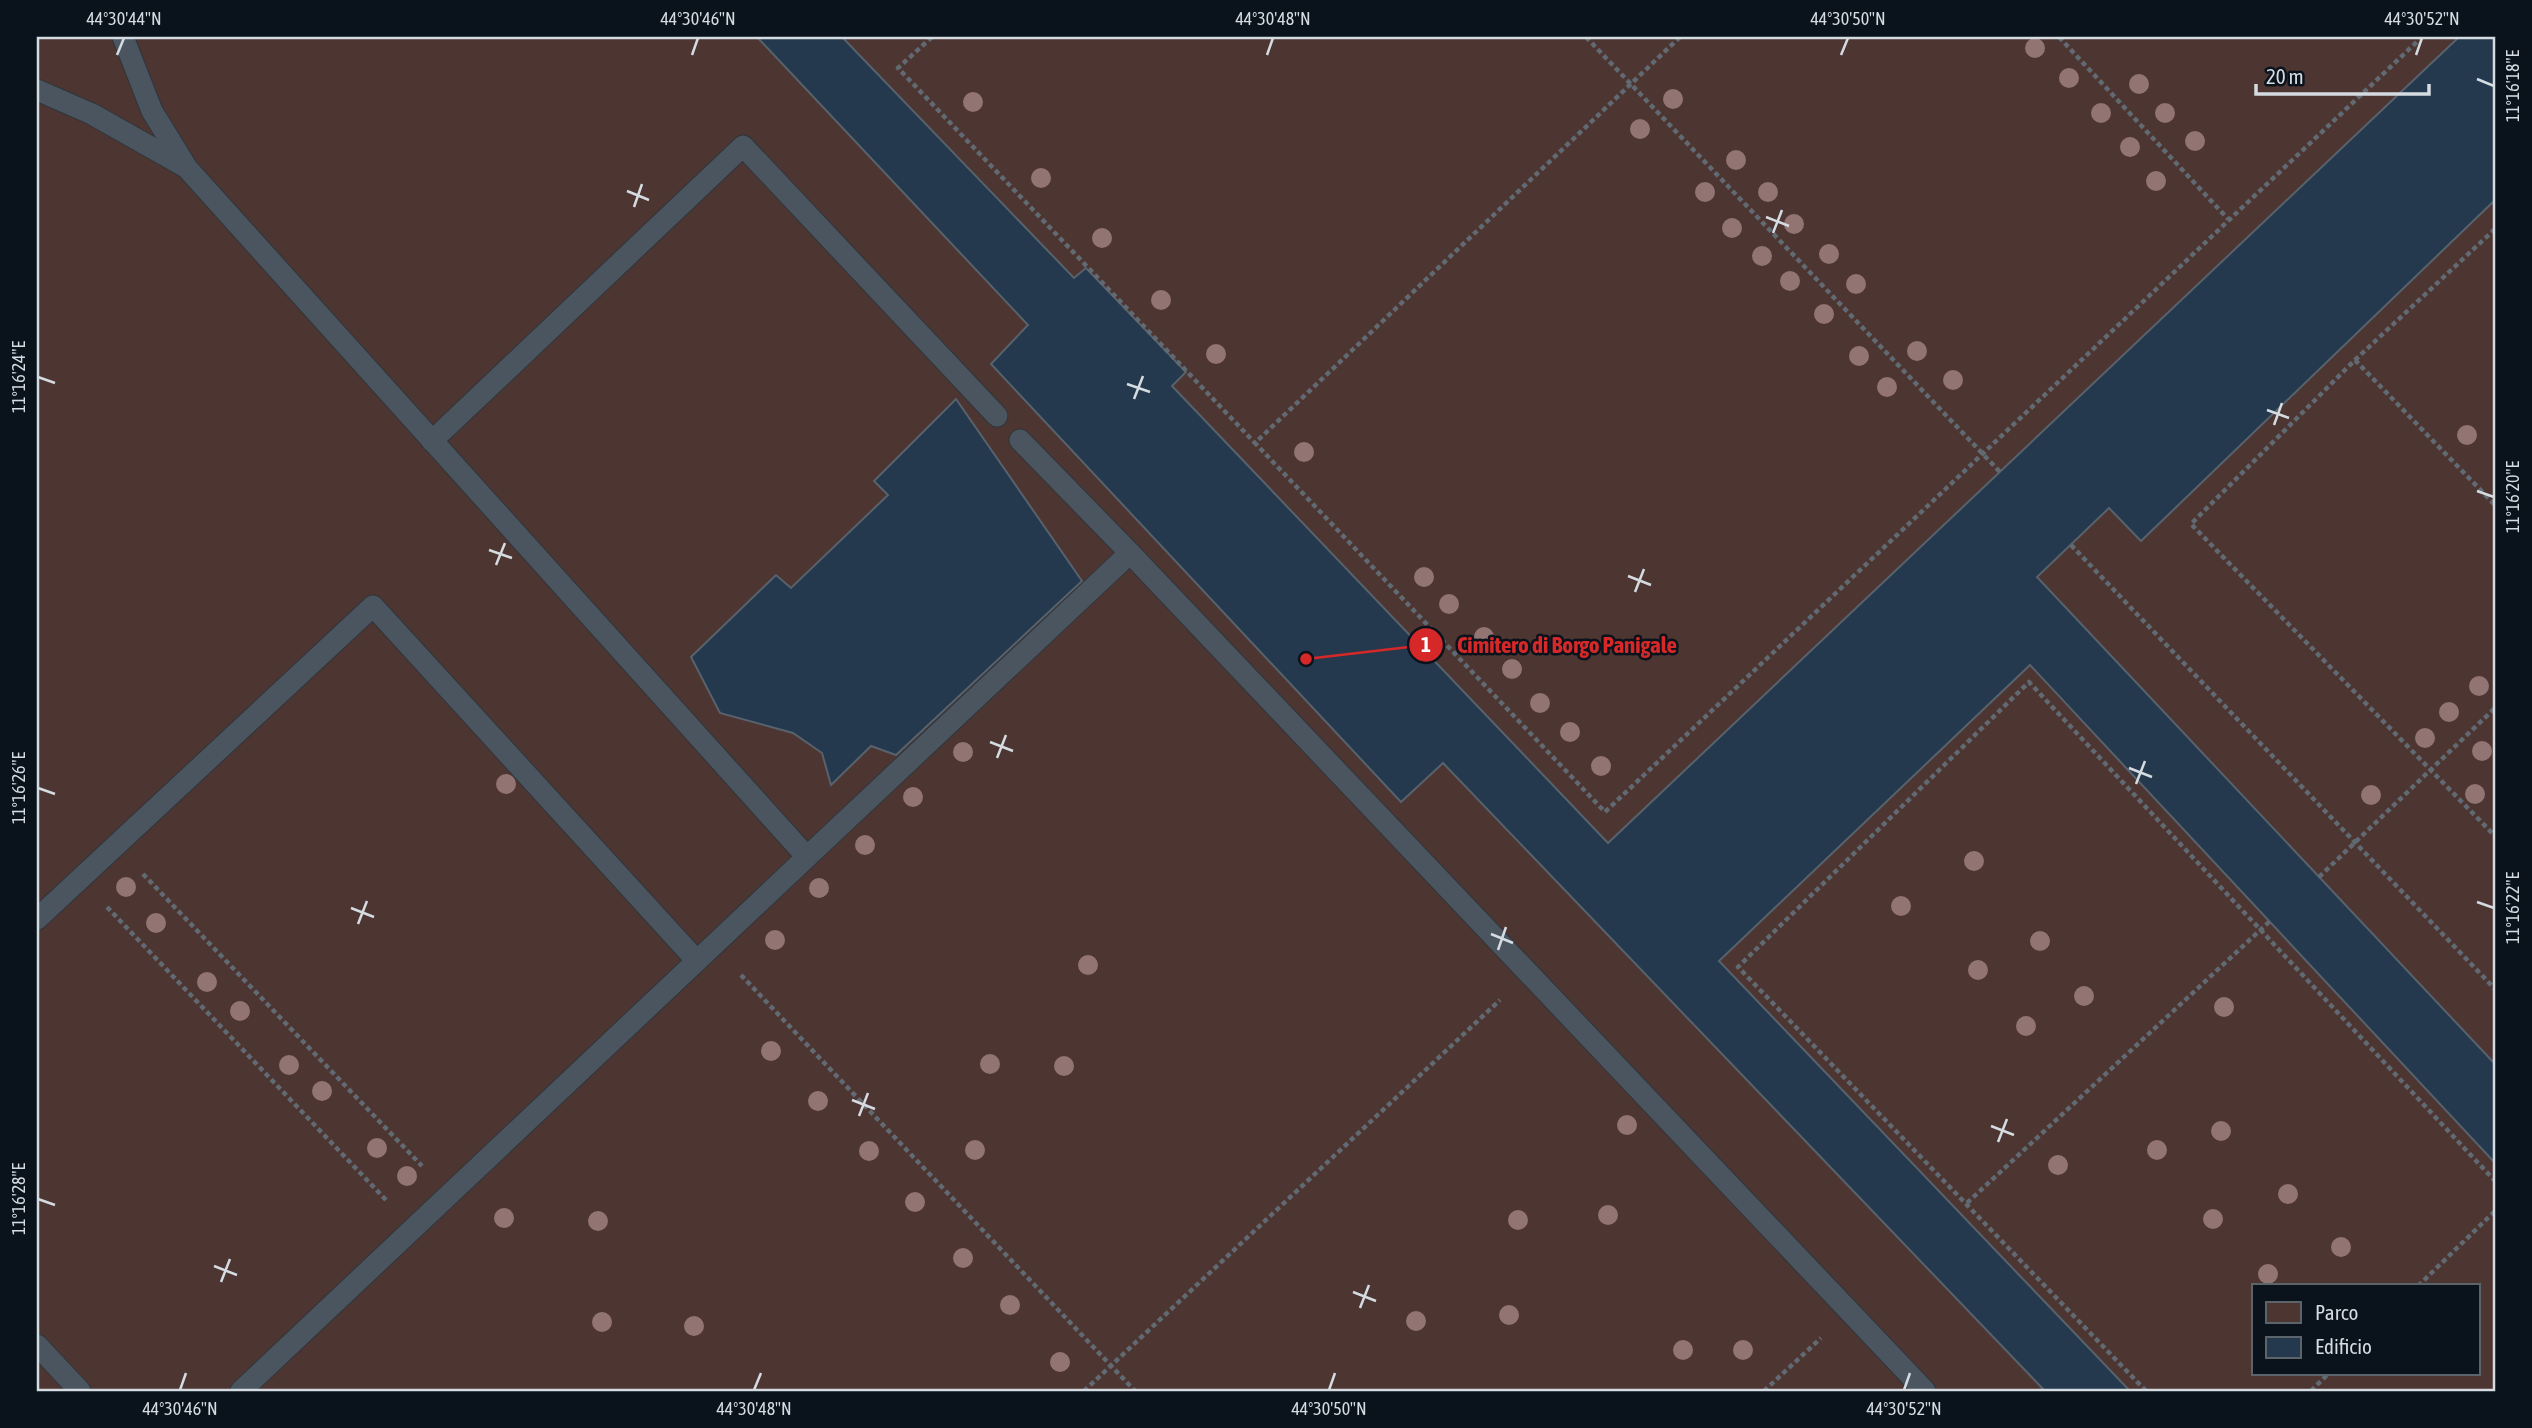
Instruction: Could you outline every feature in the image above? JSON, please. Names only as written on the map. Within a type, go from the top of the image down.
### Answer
[{"type":"lane","points":[[123,37],[152,111],[187,168],[807,857]]},
{"type":"lane","points":[[37,90],[92,114],[187,168]]},
{"type":"lane","points":[[432,441],[743,146],[997,416]]},
{"type":"lane","points":[[1020,440],[1925,1391]]},
{"type":"lane","points":[[241,1391],[1130,553]]},
{"type":"lane","points":[[37,919],[373,606],[697,961]]},
{"type":"lane","points":[[37,1345],[80,1391]]},
{"type":"path","points":[[932,37],[898,68],[1605,812],[2422,37]]},
{"type":"path","points":[[1586,37],[2000,472]]},
{"type":"path","points":[[1255,443],[1680,37]]},
{"type":"path","points":[[2059,37],[2228,219]]},
{"type":"path","points":[[2495,229],[2355,360],[2191,524],[2495,836]]},
{"type":"path","points":[[2355,360],[2495,505]]},
{"type":"path","points":[[2071,545],[2495,989]]},
{"type":"path","points":[[2146,1391],[1738,967],[2029,682],[2495,1181]]},
{"type":"path","points":[[2319,877],[2495,708]]},
{"type":"path","points":[[116,846],[449,1195]]},
{"type":"path","points":[[80,879],[413,1229]]},
{"type":"path","points":[[1967,1203],[2270,921]]},
{"type":"path","points":[[713,946],[1135,1391]]},
{"type":"path","points":[[1083,1391],[1528,973]]},
{"type":"path","points":[[2420,1284],[2495,1211]]},
{"type":"path","points":[[1764,1391],[1849,1311]]},
{"type":"path","points":[[2311,1391],[2327,1376]]},
{"type":"green space","points":[[37,37],[2495,37],[2495,1391],[37,1391]]},
{"type":"building","points":[[757,37],[842,37],[1074,278],[1086,268],[1186,372],[1172,386],[1608,843],[2459,37],[2495,37],[2495,200],[2141,541],[2109,508],[2037,577],[2495,1064],[2495,1163],[2030,665],[1719,961],[2130,1391],[2045,1391],[1443,763],[1401,802],[991,364],[1028,325]]},
{"type":"building","points":[[956,399],[1082,581],[896,755],[871,746],[831,785],[822,753],[793,733],[720,713],[691,657],[776,575],[791,588],[888,495],[874,481]]},
{"type":"place","name":"Cimitero di Borgo Panigale","points":[[1306,659]]}]
